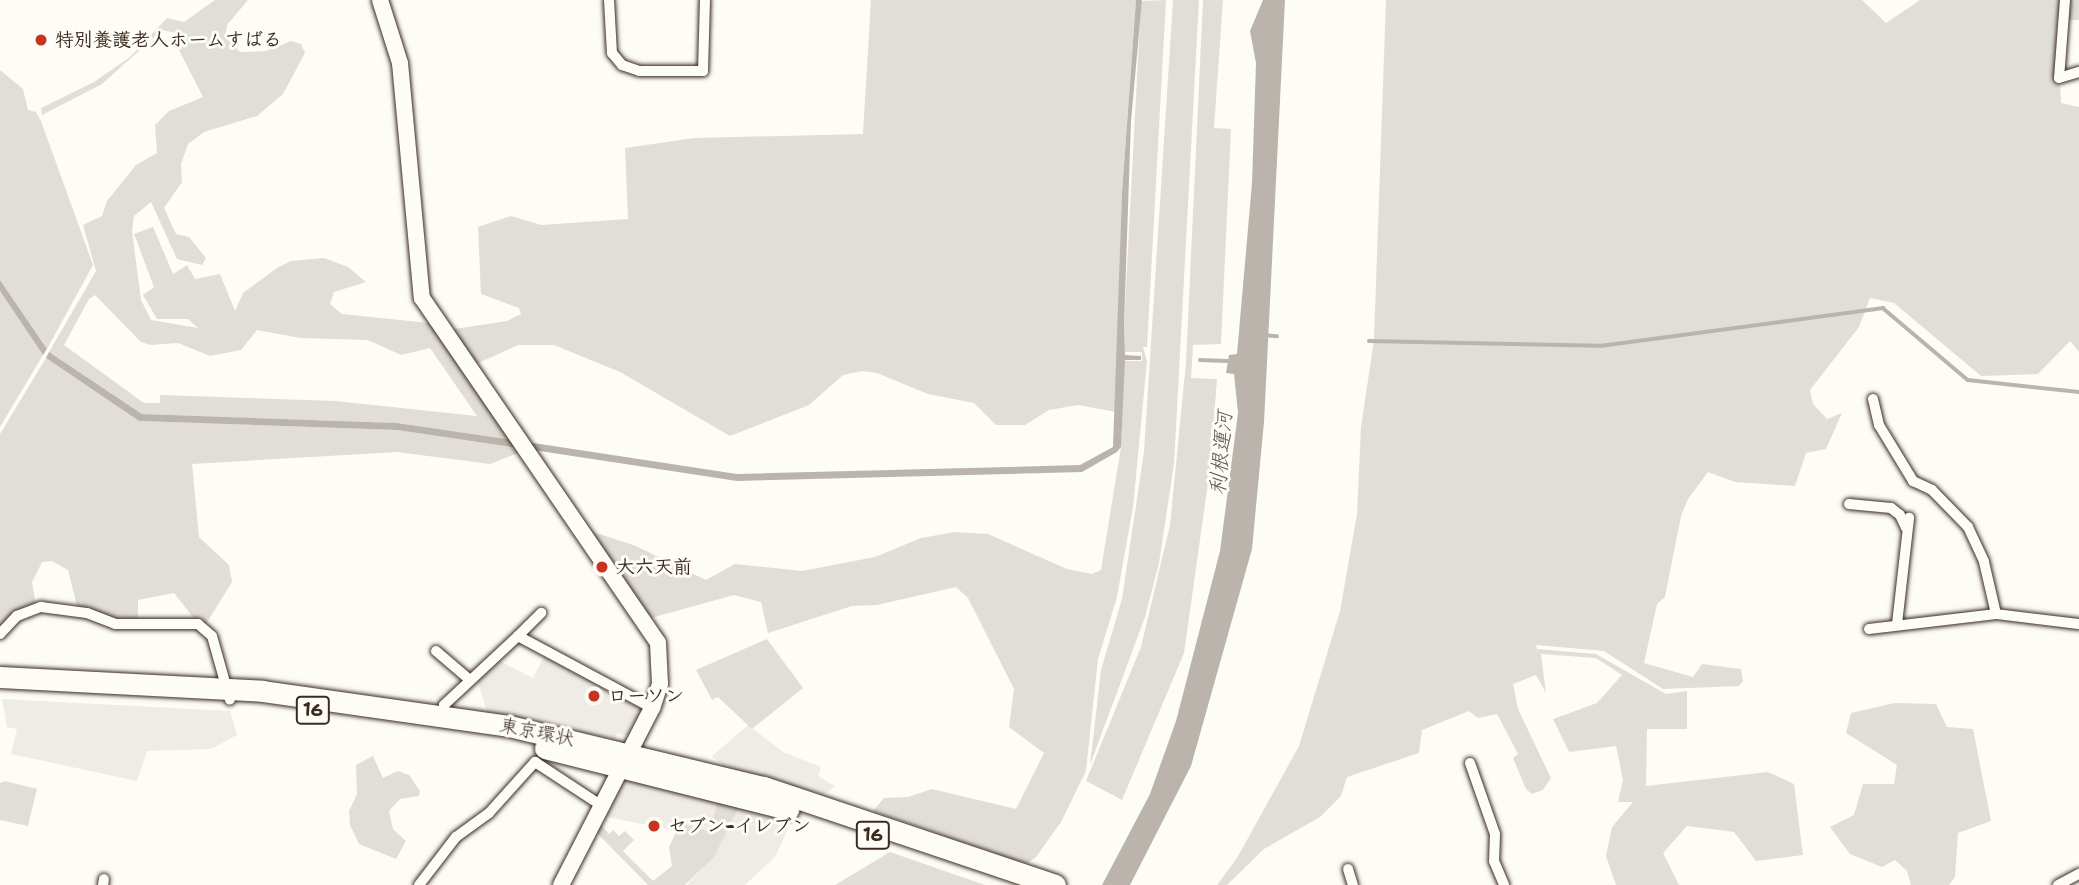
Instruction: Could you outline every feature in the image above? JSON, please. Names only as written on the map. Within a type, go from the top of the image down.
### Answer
[{"type":"highway","name":"東京環状","points":[[0,677],[442,714],[764,787],[1049,883]]},
{"type":"highway","name":"東京環状","points":[[0,690],[228,694],[627,758],[814,816],[1016,885]]},
{"type":"street","points":[[380,0],[400,63],[422,298],[653,631],[660,671],[652,708],[561,885]]},
{"type":"street","points":[[609,0],[612,53],[622,65],[639,71],[703,71],[705,0]]},
{"type":"street","points":[[2065,0],[2059,78],[2079,72]]},
{"type":"street","points":[[1873,399],[1879,425],[1913,481],[1941,497],[1968,527],[1984,562],[1996,614]]},
{"type":"street","points":[[1849,504],[1891,508],[1907,523],[1897,624]]},
{"type":"street","points":[[0,634],[17,616],[41,607],[87,613],[115,624],[198,624],[212,636],[228,694]]},
{"type":"street","points":[[442,714],[444,705],[541,613]]},
{"type":"street","points":[[1869,629],[1996,614],[2079,624]]},
{"type":"street","points":[[518,636],[652,708]]},
{"type":"street","points":[[436,651],[470,680]]},
{"type":"street","points":[[419,885],[456,837],[489,813],[535,762],[602,806]]},
{"type":"street","points":[[1470,763],[1495,834],[1494,861],[1504,885]]},
{"type":"street","points":[[1348,869],[1353,885]]},
{"type":"street","points":[[2058,885],[2079,874]]},
{"type":"shaded area","points":[[215,0],[248,0],[227,25],[225,37],[240,52],[266,51],[291,41],[301,44],[305,53],[283,94],[257,116],[204,132],[188,144],[181,164],[182,182],[164,208],[176,234],[189,237],[206,258],[202,265],[177,259],[151,202],[134,216],[132,231],[141,300],[151,320],[198,328],[188,319],[157,319],[143,295],[154,287],[134,234],[153,227],[173,274],[187,265],[195,279],[220,274],[235,311],[243,293],[277,268],[291,261],[324,258],[348,267],[366,282],[334,292],[330,304],[342,314],[429,323],[513,440],[397,423],[142,414],[49,352],[96,271],[83,225],[102,216],[107,201],[136,165],[157,153],[155,125],[169,111],[203,97],[179,50],[176,33],[162,30],[102,84],[42,115],[41,108],[94,82],[130,57],[167,18],[184,22]],"holes":[[[95,295],[141,342],[151,345],[178,343],[210,356],[241,350],[257,330],[300,338],[368,340],[401,355],[430,348],[477,416],[335,401],[160,395],[160,403],[144,403],[64,345],[89,299]]]},
{"type":"shaded area","points":[[871,0],[1136,0],[1122,193],[1116,412],[1078,405],[1049,410],[1025,425],[996,425],[974,403],[928,394],[877,373],[862,371],[843,375],[809,405],[730,436],[620,372],[554,345],[518,345],[474,365],[448,330],[507,321],[521,314],[519,308],[481,294],[478,227],[511,216],[541,225],[628,219],[625,148],[694,138],[863,134]]},
{"type":"shaded area","points":[[1136,0],[1142,0],[1131,121],[1124,325],[1125,355],[1141,356],[1141,360],[1125,360],[1121,447],[1117,452],[1082,472],[737,481],[533,450],[527,442],[737,474],[1080,465],[1113,447],[1122,193]]},
{"type":"shaded area","points":[[1166,0],[1147,347],[1143,347],[1147,361],[1133,507],[1117,597],[1098,659],[1086,771],[1061,822],[1036,857],[1026,864],[873,811],[884,798],[908,797],[932,789],[1016,809],[1044,753],[1009,727],[1014,689],[968,598],[956,587],[877,605],[852,606],[768,633],[761,602],[734,595],[651,618],[590,531],[636,546],[706,580],[735,564],[802,571],[875,557],[921,538],[955,532],[988,534],[1067,569],[1092,574],[1101,570],[1121,447],[1124,361],[1142,361],[1142,352],[1125,352],[1124,325],[1141,1]]},
{"type":"shaded area","points":[[1173,0],[1199,0],[1174,464],[1159,563],[1145,617],[1090,765],[1101,670],[1122,599],[1144,452]]},
{"type":"shaded area","points":[[1203,0],[1223,0],[1214,128],[1231,129],[1221,344],[1193,345],[1191,378],[1217,379],[1210,469],[1184,653],[1122,800],[1086,781],[1141,647],[1170,525],[1186,363]]},
{"type":"shaded area","points":[[1263,0],[1285,0],[1264,422],[1252,549],[1191,766],[1130,885],[1102,885],[1150,794],[1176,721],[1220,551],[1238,413],[1234,374],[1226,373],[1229,355],[1237,354],[1252,183],[1256,63],[1250,31]]},
{"type":"shaded area","points":[[1386,0],[1862,0],[1886,23],[1920,0],[2079,0],[2079,20],[2057,19],[2061,103],[2079,107],[2079,352],[2070,341],[2038,374],[1981,376],[1894,303],[1870,298],[1859,327],[1810,390],[1813,404],[1827,419],[1842,413],[1826,449],[1806,453],[1795,486],[1735,482],[1708,472],[1688,499],[1681,516],[1665,597],[1657,604],[1644,663],[1693,677],[1702,664],[1741,669],[1743,681],[1739,686],[1663,689],[1604,651],[1536,645],[1537,649],[1596,654],[1666,694],[1687,691],[1687,729],[1647,729],[1646,786],[1768,772],[1794,784],[1803,855],[1756,861],[1734,832],[1687,826],[1663,853],[1679,885],[1616,885],[1606,856],[1612,827],[1633,802],[1618,802],[1623,780],[1616,746],[1569,752],[1553,719],[1597,703],[1622,675],[1596,658],[1541,654],[1546,693],[1536,675],[1513,684],[1518,709],[1551,778],[1543,790],[1532,794],[1526,789],[1513,758],[1518,754],[1497,714],[1478,718],[1469,711],[1422,730],[1419,753],[1347,777],[1341,796],[1320,817],[1264,849],[1227,885],[1217,885],[1237,858],[1299,746],[1340,611],[1357,514],[1361,427],[1374,340]]},
{"type":"shaded area","points":[[0,70],[23,89],[28,110],[36,112],[41,121],[93,265],[47,349],[0,280]]},
{"type":"shaded area","points":[[0,280],[47,349],[43,355],[0,291]]},
{"type":"shaded area","points":[[0,291],[43,355],[0,427]]},
{"type":"shaded area","points":[[49,352],[142,414],[397,423],[513,440],[518,448],[397,430],[139,421],[46,358]]},
{"type":"shaded area","points":[[46,358],[139,421],[397,430],[518,448],[521,452],[490,464],[397,452],[192,464],[199,537],[229,565],[232,582],[206,624],[196,621],[174,593],[138,600],[138,621],[120,621],[78,610],[68,570],[52,561],[42,562],[32,582],[36,605],[0,631],[0,434]]},
{"type":"shaded area","points":[[767,639],[803,688],[752,729],[718,697],[712,700],[696,670]]},
{"type":"shaded area","points":[[545,655],[646,710],[633,737],[617,733],[615,739],[487,712],[477,680],[499,661],[533,678]]},
{"type":"shaded area","points":[[2,699],[230,711],[237,735],[211,749],[147,751],[137,781],[11,754],[17,729],[7,727]]},
{"type":"shaded area","points":[[1895,703],[1936,704],[1947,727],[1973,729],[1991,821],[1958,833],[1955,877],[1949,885],[1911,885],[1907,871],[1895,860],[1882,867],[1850,854],[1830,827],[1854,815],[1863,784],[1894,784],[1897,765],[1846,733],[1851,713]]},
{"type":"shaded area","points":[[748,725],[783,752],[821,767],[818,776],[835,786],[824,795],[724,766],[712,756]]},
{"type":"shaded area","points":[[373,756],[383,778],[398,771],[409,775],[420,791],[419,796],[400,799],[389,811],[393,829],[406,841],[396,859],[359,844],[350,825],[349,811],[357,794],[356,765]]},
{"type":"shaded area","points":[[625,775],[733,803],[708,838],[603,816]]},
{"type":"shaded area","points":[[5,781],[37,789],[28,826],[0,820],[0,783]]},
{"type":"shaded area","points":[[709,796],[740,805],[714,857],[685,885],[648,885],[595,831],[600,823],[609,834],[613,830],[619,836],[625,831],[634,840],[623,851],[653,881],[672,866],[669,847],[680,823],[711,832],[717,802]]},
{"type":"shaded area","points":[[740,805],[792,820],[775,857],[745,885],[687,885],[713,857]]},
{"type":"shaded area","points":[[890,852],[985,885],[835,885]]},
{"type":"waterway","points":[[1369,341],[1600,346],[1883,308],[1968,380],[2079,392]]},
{"type":"waterway","points":[[1261,335],[1277,336]]},
{"type":"waterway","points":[[1200,360],[1233,361]]},
{"type":"place","name":"特別養護老人ホームすばる","points":[[41,40]]},
{"type":"place","name":"大六天前","points":[[602,567]]},
{"type":"place","name":"ローソン","points":[[594,696]]},
{"type":"place","name":"セブン-イレブン","points":[[654,826]]},
{"type":"water label","name":"利根運河","points":[[1221,453]]}]
